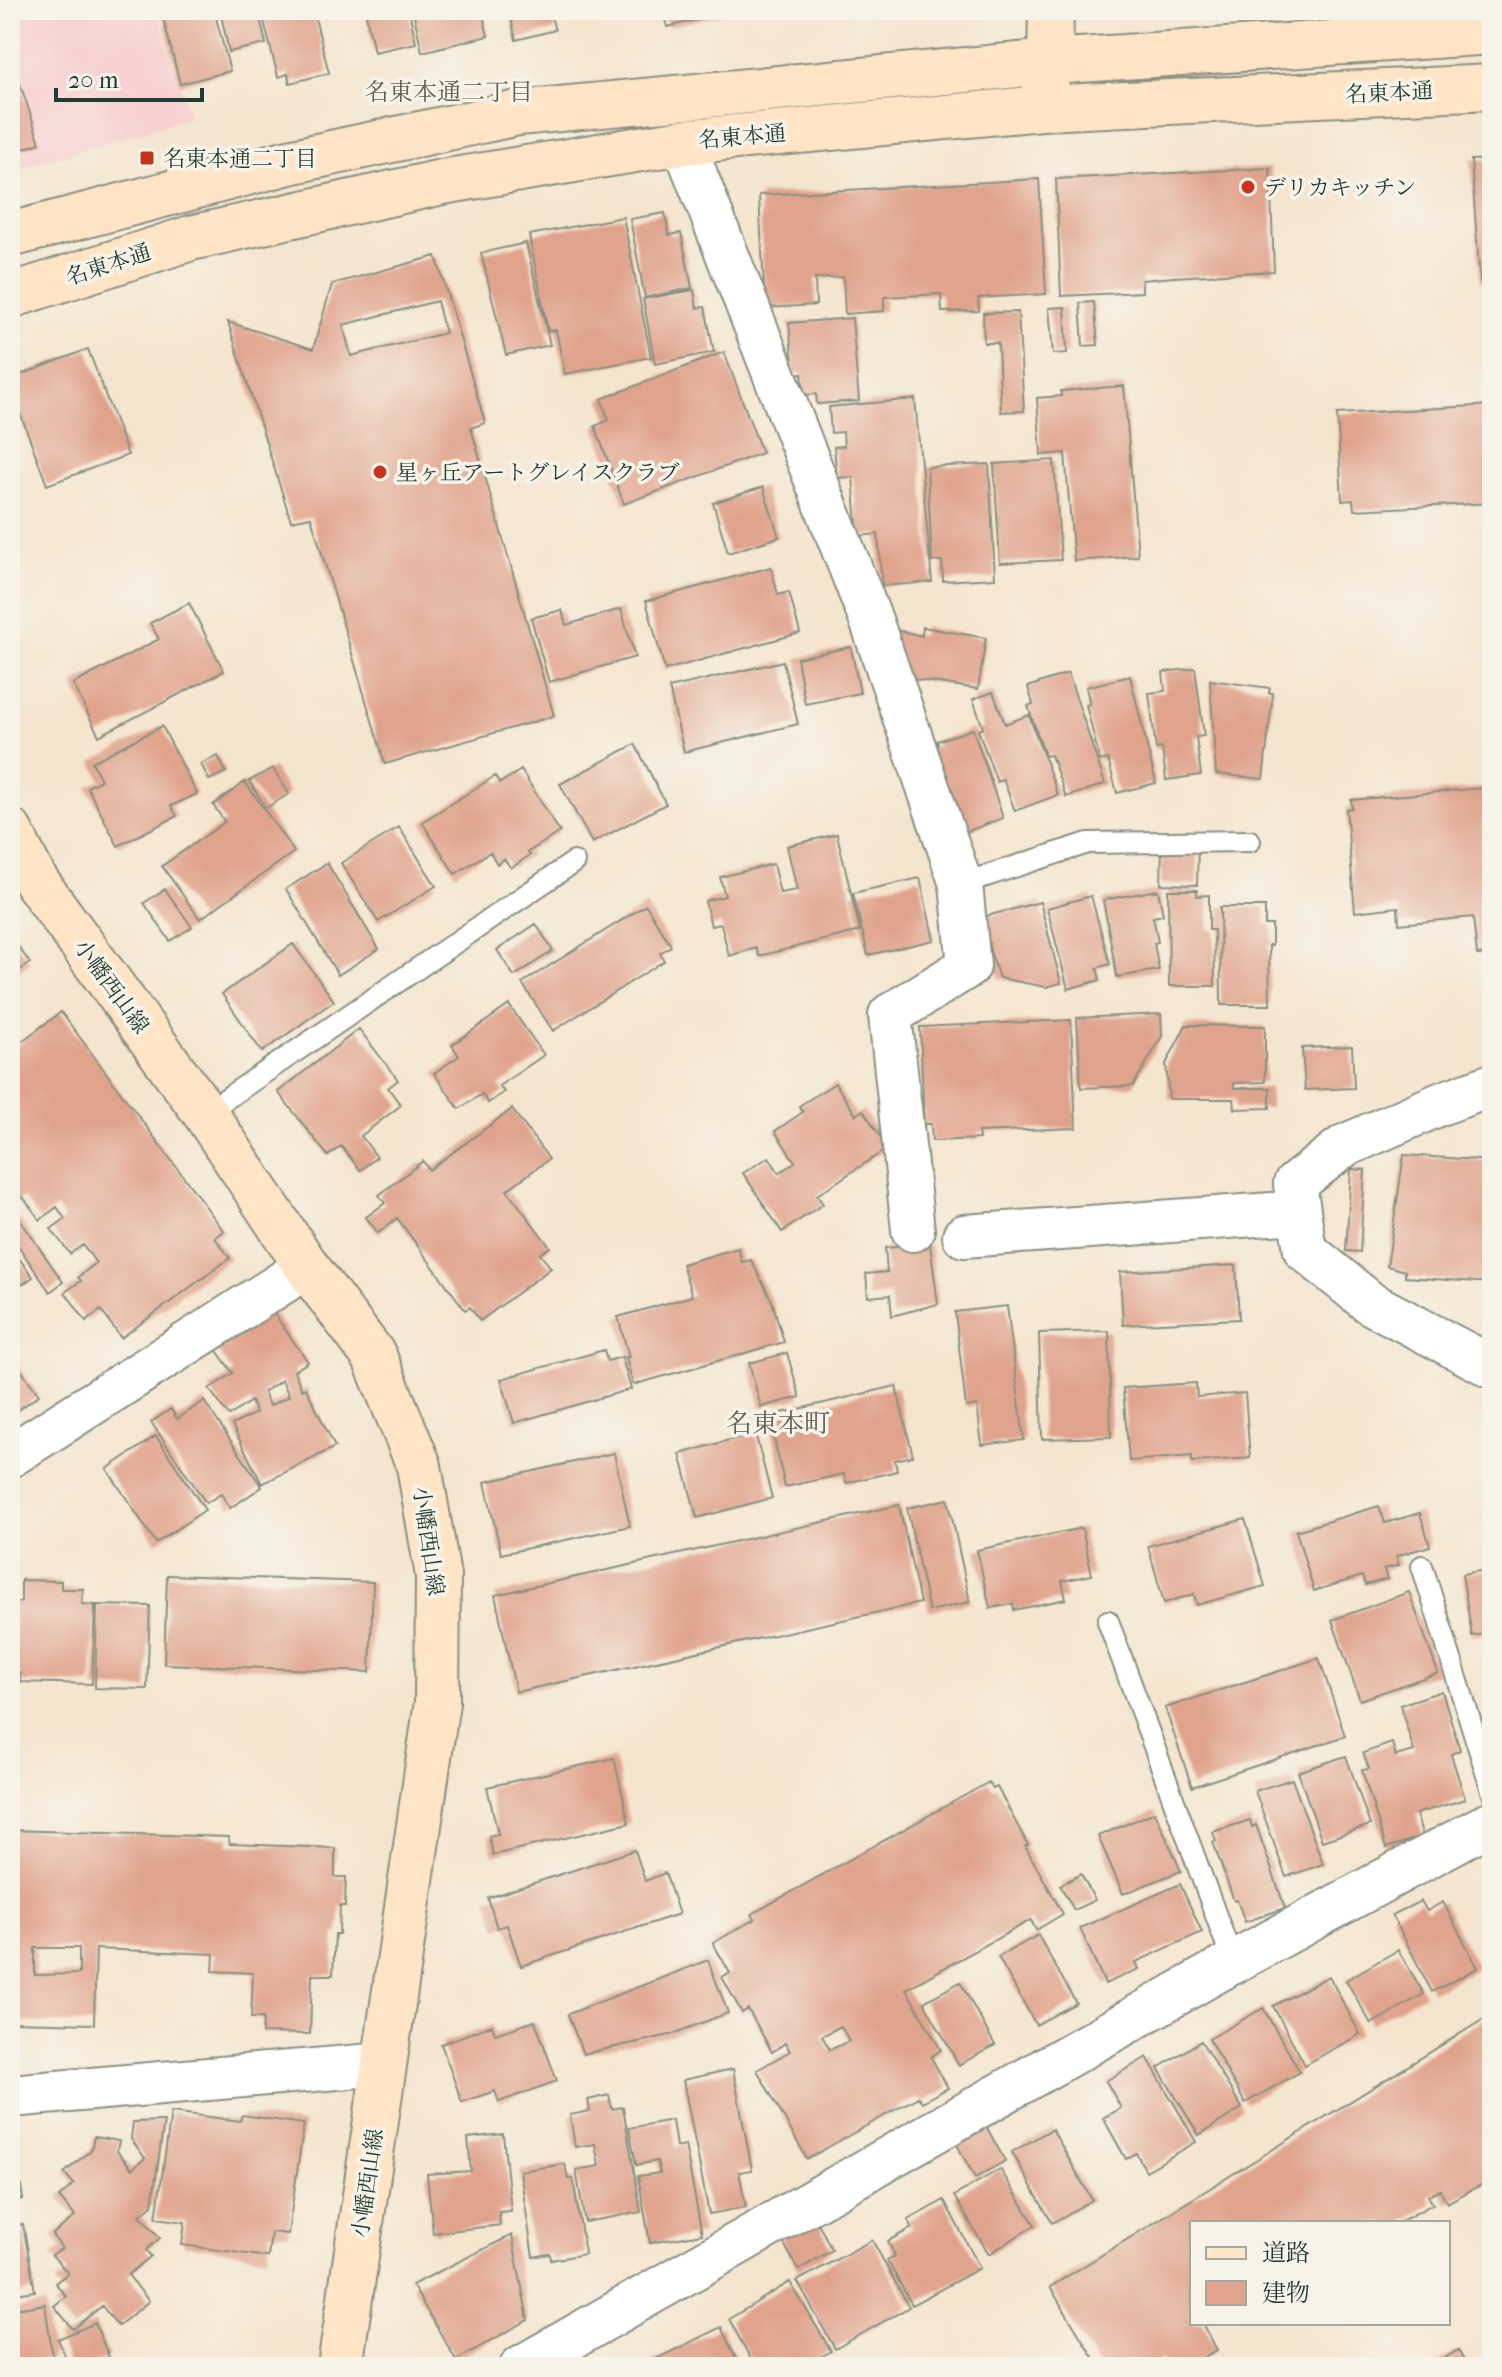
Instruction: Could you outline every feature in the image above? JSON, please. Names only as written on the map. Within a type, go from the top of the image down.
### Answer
[{"type":"main road","points":[[1042,108],[1050,62],[1051,10]]},
{"type":"main road","name":"名東本通","points":[[10,235],[289,162],[518,113],[1050,62],[1492,32]]},
{"type":"main road","name":"名東本通","points":[[10,296],[205,235],[442,182],[683,142],[1042,108],[1492,87]]},
{"type":"main road","name":"小幡西山線","points":[[10,831],[35,880],[205,1113],[307,1267],[374,1356],[419,1466],[438,1576],[437,1702],[340,2367]]},
{"type":"street","points":[[683,142],[872,623],[961,884],[969,966],[890,1015],[913,1230]]},
{"type":"street","points":[[1492,1085],[1344,1146],[1295,1184],[1305,1250],[1370,1303],[1492,1367]]},
{"type":"street","points":[[964,1236],[1299,1212]]},
{"type":"street","points":[[10,1456],[307,1267]]},
{"type":"street","points":[[521,2367],[1233,1962],[1492,1822]]},
{"type":"street","points":[[10,2096],[384,2064]]},
{"type":"lane","points":[[961,884],[1088,843],[1250,841]]},
{"type":"lane","points":[[205,1113],[574,862]]},
{"type":"lane","points":[[1422,1566],[1492,1791]]},
{"type":"lane","points":[[1108,1621],[1233,1962]]},
{"type":"shaded area","points":[[10,10],[157,10],[190,117],[10,171]]},
{"type":"building","points":[[161,10],[214,10],[230,71],[180,84]]},
{"type":"building","points":[[220,10],[258,10],[266,44],[229,52]]},
{"type":"building","points":[[261,10],[313,10],[329,73],[290,83],[288,74],[278,77]]},
{"type":"building","points":[[365,10],[409,10],[416,43],[374,52]]},
{"type":"building","points":[[413,10],[482,10],[488,36],[422,52]]},
{"type":"building","points":[[509,10],[549,10],[555,30],[516,40]]},
{"type":"building","points":[[663,10],[736,10],[737,11],[667,27]]},
{"type":"building","points":[[10,54],[40,143],[10,153]]},
{"type":"building","points":[[1492,159],[1492,281],[1480,282],[1471,160]]},
{"type":"building","points":[[1270,168],[1274,271],[1142,280],[1142,292],[1061,296],[1056,179]]},
{"type":"building","points":[[1039,179],[1046,294],[978,298],[979,311],[942,312],[941,294],[884,297],[884,311],[845,314],[843,277],[815,279],[816,305],[765,308],[759,195]]},
{"type":"building","points":[[665,213],[669,235],[681,233],[692,288],[645,298],[630,219]]},
{"type":"building","points":[[623,217],[651,357],[565,374],[556,330],[548,331],[529,235]]},
{"type":"building","points":[[526,243],[550,345],[506,355],[481,253]]},
{"type":"building","name":"星ヶ丘アートグレイスクラブ","points":[[436,256],[485,423],[471,428],[554,716],[385,764],[311,517],[291,521],[228,322],[313,349],[332,284]],"holes":[[[437,301],[445,333],[351,356],[343,325]]]},
{"type":"building","points":[[694,290],[697,308],[705,307],[714,352],[655,364],[643,299]]},
{"type":"building","points":[[1094,302],[1098,345],[1083,346],[1080,303]]},
{"type":"building","points":[[1065,307],[1067,353],[1053,354],[1049,308]]},
{"type":"building","points":[[1018,312],[1024,411],[1001,412],[998,343],[984,343],[983,313]]},
{"type":"building","points":[[852,318],[859,401],[817,404],[816,394],[804,395],[802,373],[794,374],[789,323]]},
{"type":"building","points":[[88,349],[128,455],[47,485],[10,379]]},
{"type":"building","points":[[724,352],[762,453],[624,504],[595,426],[609,420],[601,399]]},
{"type":"building","points":[[1124,386],[1138,556],[1074,561],[1065,453],[1041,455],[1037,398],[1061,396],[1061,391]]},
{"type":"building","points":[[915,399],[932,582],[882,586],[878,534],[858,536],[853,477],[837,478],[834,447],[844,446],[843,432],[831,433],[829,407]]},
{"type":"building","points":[[1492,405],[1492,503],[1354,510],[1353,500],[1342,501],[1337,414]]},
{"type":"building","points":[[1054,460],[1061,560],[1000,563],[994,464]]},
{"type":"building","points":[[989,464],[995,578],[943,581],[942,561],[932,562],[927,467]]},
{"type":"building","points":[[763,487],[779,537],[728,553],[713,503]]},
{"type":"building","points":[[771,567],[778,595],[789,592],[800,633],[665,670],[646,601]]},
{"type":"building","points":[[189,603],[224,671],[99,736],[73,684],[159,639],[150,623]]},
{"type":"building","points":[[621,609],[635,657],[549,682],[531,618],[562,610],[566,625]]},
{"type":"building","points":[[923,627],[986,638],[978,689],[900,677],[887,628],[922,636]]},
{"type":"building","points":[[851,647],[860,693],[805,704],[797,658]]},
{"type":"building","points":[[783,661],[798,724],[684,752],[669,688]]},
{"type":"building","points":[[1195,668],[1204,736],[1196,737],[1201,775],[1166,780],[1162,748],[1156,749],[1149,693],[1165,691],[1163,672]]},
{"type":"building","points":[[1068,673],[1105,784],[1066,797],[1051,755],[1045,756],[1028,706],[1033,704],[1028,687]]},
{"type":"building","points":[[1130,676],[1156,783],[1117,793],[1108,759],[1100,761],[1086,705],[1090,704],[1086,687]]},
{"type":"building","points":[[1210,680],[1270,688],[1269,693],[1273,693],[1263,779],[1216,774]]},
{"type":"building","points":[[993,692],[1005,724],[1029,715],[1058,795],[1015,811],[1003,779],[997,782],[978,730],[983,728],[973,699]]},
{"type":"building","points":[[162,726],[197,794],[171,806],[177,816],[118,846],[87,787],[101,780],[92,762]]},
{"type":"building","points":[[973,729],[1003,818],[963,833],[931,748],[938,745],[937,741]]},
{"type":"building","points":[[635,744],[666,804],[592,843],[560,784]]},
{"type":"building","points":[[218,756],[226,772],[209,780],[201,764]]},
{"type":"building","points":[[273,768],[289,794],[266,808],[249,781]]},
{"type":"building","points":[[521,770],[560,832],[528,852],[530,855],[511,868],[504,859],[497,864],[490,852],[455,874],[422,822],[495,776],[500,783]]},
{"type":"building","points":[[245,782],[294,852],[200,919],[162,866],[225,822],[213,805]]},
{"type":"building","points":[[1492,787],[1492,954],[1477,955],[1473,917],[1399,924],[1398,907],[1355,912],[1346,809],[1352,808],[1351,800]]},
{"type":"building","points":[[399,827],[436,886],[378,922],[341,863]]},
{"type":"building","points":[[837,834],[860,931],[759,956],[756,948],[729,956],[721,924],[711,926],[705,901],[725,896],[720,877],[773,864],[780,893],[797,890],[787,846]]},
{"type":"building","points":[[1162,846],[1198,846],[1197,885],[1161,884]]},
{"type":"building","points":[[327,863],[379,949],[338,975],[286,889]]},
{"type":"building","points":[[920,878],[934,940],[868,955],[853,893]]},
{"type":"building","points":[[165,889],[192,927],[170,941],[144,903]]},
{"type":"building","points":[[1158,890],[1163,915],[1153,917],[1159,970],[1117,977],[1103,900]]},
{"type":"building","points":[[1168,890],[1197,890],[1197,896],[1209,895],[1209,930],[1214,930],[1215,986],[1169,986]]},
{"type":"building","points":[[1091,896],[1110,964],[1097,968],[1100,980],[1068,989],[1047,908]]},
{"type":"building","points":[[1040,902],[1061,983],[1046,987],[999,978],[979,918]]},
{"type":"building","points":[[646,905],[671,946],[660,953],[664,961],[553,1031],[522,983]]},
{"type":"building","points":[[1220,907],[1265,907],[1265,925],[1272,925],[1272,946],[1269,945],[1270,1005],[1221,1005]]},
{"type":"building","points":[[536,924],[553,951],[514,976],[497,950]]},
{"type":"building","points":[[10,935],[30,963],[10,977]]},
{"type":"building","points":[[293,944],[334,1001],[262,1052],[222,994]]},
{"type":"building","points":[[509,1005],[544,1055],[499,1086],[504,1092],[488,1103],[482,1094],[459,1109],[434,1073],[459,1056],[452,1045]]},
{"type":"building","points":[[61,1012],[224,1231],[215,1238],[230,1258],[121,1338],[101,1310],[86,1321],[65,1292],[81,1281],[78,1277],[96,1263],[83,1245],[70,1254],[51,1229],[65,1219],[57,1207],[40,1220],[23,1197],[10,1206],[10,1050]]},
{"type":"building","points":[[1161,1014],[1162,1036],[1133,1086],[1081,1088],[1077,1018]]},
{"type":"building","points":[[1071,1020],[1076,1128],[978,1132],[979,1139],[932,1141],[931,1124],[924,1124],[920,1027]]},
{"type":"building","points":[[1186,1025],[1265,1026],[1265,1082],[1234,1083],[1234,1088],[1270,1088],[1270,1108],[1235,1109],[1234,1099],[1169,1099],[1166,1064]]},
{"type":"building","points":[[359,1029],[398,1080],[388,1088],[401,1105],[361,1136],[377,1157],[360,1170],[341,1146],[328,1156],[278,1092]]},
{"type":"building","points":[[1352,1046],[1354,1088],[1305,1090],[1302,1048]]},
{"type":"building","points":[[835,1083],[856,1115],[863,1110],[888,1148],[817,1195],[823,1204],[782,1232],[743,1173],[769,1157],[779,1173],[795,1162],[775,1131],[803,1112],[799,1106]]},
{"type":"building","points":[[512,1109],[549,1159],[507,1190],[550,1247],[540,1254],[551,1268],[480,1321],[470,1307],[465,1310],[397,1218],[378,1233],[366,1217],[385,1203],[379,1195],[423,1161],[429,1170]]},
{"type":"building","points":[[1404,1155],[1492,1161],[1492,1283],[1405,1277],[1405,1271],[1387,1266]]},
{"type":"building","points":[[1351,1169],[1365,1170],[1360,1252],[1346,1251]]},
{"type":"building","points":[[18,1217],[63,1282],[50,1292],[10,1234],[10,1223]]},
{"type":"building","points":[[930,1244],[938,1304],[892,1316],[890,1295],[868,1297],[866,1274],[887,1272],[885,1248]]},
{"type":"building","points":[[10,1246],[33,1277],[10,1293]]},
{"type":"building","points":[[738,1248],[742,1262],[751,1260],[772,1301],[784,1342],[633,1385],[618,1317],[692,1296],[682,1264]]},
{"type":"building","points":[[1236,1265],[1239,1319],[1123,1325],[1120,1272]]},
{"type":"building","points":[[268,1305],[308,1362],[294,1371],[302,1390],[306,1388],[335,1447],[262,1484],[232,1425],[256,1413],[251,1401],[229,1416],[209,1389],[233,1373],[212,1344]],"holes":[[[282,1380],[289,1396],[269,1406],[264,1392]]]},
{"type":"building","points":[[1007,1306],[1024,1440],[982,1445],[977,1405],[966,1407],[955,1312]]},
{"type":"building","points":[[1109,1331],[1111,1437],[1042,1439],[1039,1333]]},
{"type":"building","points":[[604,1350],[607,1361],[622,1357],[631,1389],[514,1423],[501,1379]]},
{"type":"building","points":[[787,1353],[800,1397],[761,1407],[749,1363]]},
{"type":"building","points":[[13,1359],[39,1395],[10,1416],[10,1361]]},
{"type":"building","points":[[1196,1383],[1197,1397],[1245,1393],[1250,1458],[1192,1462],[1192,1456],[1129,1461],[1123,1388]]},
{"type":"building","points":[[896,1386],[913,1456],[895,1460],[897,1471],[846,1483],[844,1474],[785,1487],[769,1416]]},
{"type":"building","points":[[204,1401],[262,1487],[230,1508],[221,1494],[206,1503],[151,1422],[171,1409],[177,1419]]},
{"type":"building","points":[[755,1433],[772,1498],[697,1518],[680,1454]]},
{"type":"building","points":[[156,1436],[205,1510],[156,1543],[107,1469]]},
{"type":"building","points":[[614,1453],[630,1526],[501,1554],[485,1482]]},
{"type":"building","points":[[948,1499],[970,1602],[929,1611],[907,1508]]},
{"type":"building","points":[[899,1505],[920,1603],[516,1692],[495,1595]]},
{"type":"building","points":[[1379,1506],[1385,1523],[1420,1513],[1430,1546],[1396,1556],[1399,1565],[1384,1569],[1387,1579],[1365,1585],[1362,1576],[1314,1591],[1296,1531]]},
{"type":"building","points":[[1245,1519],[1265,1586],[1197,1605],[1194,1594],[1164,1603],[1148,1546]]},
{"type":"building","points":[[1082,1528],[1092,1575],[1062,1581],[1066,1599],[1014,1610],[1013,1604],[990,1608],[977,1550]]},
{"type":"building","points":[[1492,1569],[1492,1633],[1472,1636],[1462,1574]]},
{"type":"building","points":[[167,1575],[373,1582],[370,1672],[164,1664]]},
{"type":"building","points":[[21,1580],[61,1581],[61,1589],[83,1589],[82,1604],[95,1605],[92,1684],[20,1682],[20,1673],[10,1673],[10,1602],[21,1602]]},
{"type":"building","points":[[1409,1592],[1438,1673],[1360,1700],[1332,1620]]},
{"type":"building","points":[[97,1605],[150,1606],[147,1689],[95,1688]]},
{"type":"building","points":[[1319,1658],[1345,1736],[1192,1787],[1165,1708]]},
{"type":"building","points":[[1442,1691],[1460,1750],[1451,1754],[1465,1799],[1416,1814],[1423,1836],[1386,1848],[1362,1770],[1369,1769],[1363,1753],[1392,1743],[1396,1756],[1414,1751],[1400,1705]]},
{"type":"building","points":[[1346,1756],[1370,1825],[1322,1841],[1298,1772]]},
{"type":"building","points":[[614,1758],[629,1823],[493,1855],[489,1836],[498,1834],[487,1787]]},
{"type":"building","points":[[1292,1779],[1323,1864],[1286,1877],[1255,1791]]},
{"type":"building","points":[[989,1782],[993,1789],[997,1787],[1063,1914],[1036,1930],[1031,1920],[906,1989],[941,2050],[931,2057],[948,2088],[922,2102],[918,2097],[807,2159],[757,2070],[790,2051],[785,2043],[772,2052],[748,2009],[742,2013],[722,1977],[730,1973],[713,1943],[755,1919],[752,1914]],"holes":[[[841,2026],[849,2041],[830,2050],[822,2036]]]},
{"type":"building","points":[[1155,1812],[1181,1871],[1123,1894],[1098,1836]]},
{"type":"building","points":[[1250,1820],[1252,1827],[1256,1825],[1285,1908],[1245,1922],[1237,1900],[1234,1901],[1213,1842],[1216,1841],[1213,1832]]},
{"type":"building","points":[[10,1830],[229,1837],[229,1844],[335,1848],[335,1877],[346,1877],[345,1906],[340,1906],[339,1934],[335,1934],[333,1975],[312,1975],[310,2034],[262,2033],[263,2018],[251,2018],[253,1973],[213,1971],[214,1954],[96,1949],[94,2024],[10,2022]],"holes":[[[35,1948],[79,1948],[79,1974],[35,1975]]]},
{"type":"building","points":[[635,1850],[645,1881],[665,1873],[679,1914],[521,1966],[507,1925],[497,1928],[488,1898]]},
{"type":"building","points":[[1081,1874],[1095,1900],[1074,1910],[1060,1885]]},
{"type":"building","points":[[1180,1884],[1202,1932],[1136,1962],[1139,1969],[1105,1984],[1080,1928]]},
{"type":"building","points":[[1421,1901],[1427,1911],[1443,1902],[1478,1968],[1432,1992],[1392,1915]]},
{"type":"building","points":[[1038,1935],[1076,2003],[1036,2025],[998,1957]]},
{"type":"building","points":[[1398,1950],[1424,1994],[1371,2024],[1346,1980]]},
{"type":"building","points":[[708,1960],[728,2013],[670,2035],[583,2054],[568,2014]]},
{"type":"building","points":[[1329,1976],[1360,2034],[1305,2065],[1273,2006]]},
{"type":"building","points":[[960,1982],[995,2045],[959,2065],[924,2002]]},
{"type":"building","points":[[1263,2008],[1300,2072],[1245,2103],[1209,2039]]},
{"type":"building","points":[[1492,2014],[1492,2162],[1484,2166],[1492,2179],[1447,2203],[1440,2190],[1428,2196],[1433,2204],[1402,2221],[1190,2221],[1190,2325],[1204,2325],[1217,2350],[1186,2367],[1167,2367],[1163,2359],[1152,2367],[1099,2367],[1050,2287]]},
{"type":"building","points":[[535,2021],[557,2081],[499,2102],[495,2091],[462,2102],[441,2044],[492,2025],[495,2034]]},
{"type":"building","points":[[1201,2041],[1242,2108],[1199,2135],[1158,2068]]},
{"type":"building","points":[[1147,2057],[1196,2142],[1146,2171],[1136,2153],[1126,2159],[1103,2118],[1121,2108],[1106,2081]]},
{"type":"building","points":[[733,2069],[752,2170],[739,2172],[746,2207],[709,2214],[683,2080]]},
{"type":"building","points":[[609,2095],[612,2109],[623,2107],[641,2212],[585,2222],[576,2170],[599,2166],[595,2144],[575,2147],[570,2115],[590,2111],[588,2100]]},
{"type":"building","points":[[171,2112],[240,2121],[242,2115],[304,2124],[288,2234],[271,2232],[268,2257],[182,2245],[185,2222],[156,2218]]},
{"type":"building","points":[[672,2120],[676,2147],[685,2145],[702,2234],[650,2243],[638,2176],[660,2173],[657,2161],[636,2165],[629,2128]]},
{"type":"building","points":[[164,2121],[152,2205],[140,2215],[160,2238],[146,2250],[151,2256],[128,2275],[149,2301],[118,2326],[102,2306],[73,2329],[54,2306],[66,2296],[55,2283],[68,2273],[52,2255],[62,2248],[52,2235],[75,2216],[59,2197],[74,2184],[64,2173],[91,2150],[94,2137],[119,2141],[117,2151],[132,2169],[145,2158],[131,2139],[133,2122]]},
{"type":"building","points":[[986,2126],[1005,2161],[975,2178],[956,2143]]},
{"type":"building","points":[[1052,2129],[1092,2200],[1052,2223],[1012,2152]]},
{"type":"building","points":[[10,2134],[13,2134],[23,2199],[10,2201]]},
{"type":"building","points":[[503,2134],[511,2211],[499,2212],[500,2225],[433,2233],[427,2174],[471,2171],[468,2138]]},
{"type":"building","points":[[565,2164],[568,2179],[573,2179],[585,2254],[551,2260],[550,2254],[533,2257],[520,2171]]},
{"type":"building","points":[[1000,2169],[1035,2225],[989,2254],[954,2196]]},
{"type":"building","points":[[944,2200],[980,2268],[912,2305],[887,2260],[895,2256],[888,2241],[912,2228],[908,2220]]},
{"type":"building","points":[[816,2219],[832,2250],[798,2270],[781,2238]]},
{"type":"building","points":[[23,2224],[35,2291],[10,2295],[10,2226]]},
{"type":"building","points":[[512,2235],[528,2320],[456,2360],[412,2285]]},
{"type":"building","points":[[872,2240],[909,2307],[835,2349],[797,2281]]},
{"type":"building","points":[[790,2282],[831,2351],[804,2367],[755,2367],[729,2319]]},
{"type":"building","points":[[45,2304],[53,2359],[10,2366],[10,2310]]},
{"type":"building","points":[[95,2323],[109,2357],[84,2367],[70,2367],[58,2339]]},
{"type":"building","points":[[721,2327],[740,2367],[652,2367],[650,2362]]},
{"type":"building","points":[[1458,2350],[1468,2367],[1430,2367]]},
{"type":"place","name":"名東本通二丁目","points":[[147,158]]},
{"type":"place","name":"デリカキッチン","points":[[1248,187]]},
{"type":"place","name":"星ヶ丘アートグレイスクラブ","points":[[380,472]]},
{"type":"district","name":"名東本通二丁目","points":[[449,92]]},
{"type":"district","name":"名東本町","points":[[778,1423]]}]
